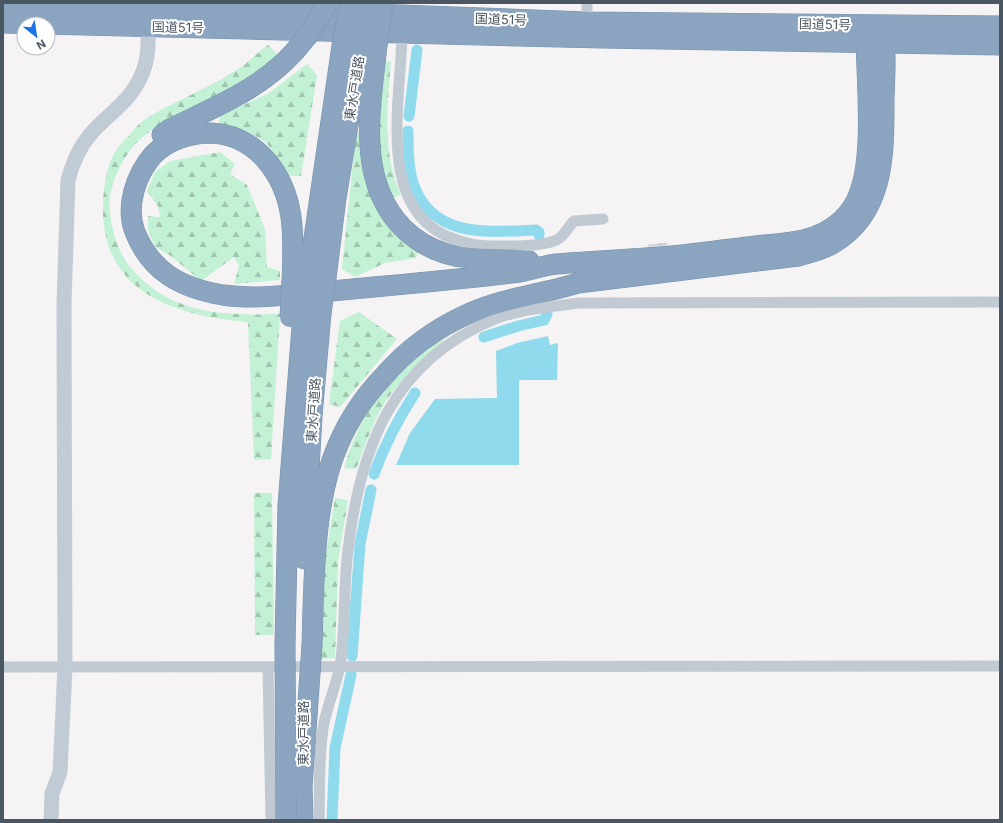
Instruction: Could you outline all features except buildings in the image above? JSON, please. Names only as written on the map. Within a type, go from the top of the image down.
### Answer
[{"type":"highway","name":"東水戸道路","points":[[350,3],[360,46]]},
{"type":"highway","name":"東水戸道路","points":[[300,645],[287,548],[283,505],[309,279],[336,198],[360,46],[369,3]]},
{"type":"highway","points":[[383,3],[360,46],[370,117],[372,164],[378,189],[396,220],[412,236],[443,253],[471,258],[522,260],[553,264]]},
{"type":"highway","points":[[322,6],[310,33],[295,51],[272,74],[256,86],[170,129],[144,149],[136,160],[125,184],[121,206],[123,229],[131,252],[142,267],[167,287],[206,303],[235,306],[331,300],[550,279],[578,283]]},
{"type":"highway","name":"国道51号","points":[[3,23],[148,13],[322,6],[404,17],[587,12],[875,37],[1000,26]]},
{"type":"highway","name":"国道51号","points":[[3,7],[148,13],[404,17],[875,37],[1000,45]]},
{"type":"highway","points":[[305,315],[309,279],[293,240],[288,202],[277,174],[260,153],[250,145],[228,136],[200,133],[185,136],[159,149],[143,169],[134,189],[132,210],[133,225],[142,248],[157,268],[178,281],[199,290],[226,295],[281,295],[524,271],[553,264],[660,257],[793,241],[817,235],[831,228],[851,209],[859,194],[863,179],[875,37]]},
{"type":"highway","points":[[303,820],[300,645],[316,563],[323,497],[338,446],[361,402],[407,352],[448,324],[472,312],[498,303],[578,283],[798,256],[831,245],[844,236],[866,213],[874,195],[879,177],[884,133],[875,37]]},
{"type":"highway","name":"東水戸道路","points":[[286,820],[300,645],[312,416],[305,315]]},
{"type":"street","points":[[51,820],[52,794],[60,772],[65,667],[64,304],[68,180],[73,164],[88,137],[120,108],[133,92],[143,72],[147,53],[148,13]]},
{"type":"street","points":[[404,17],[397,142],[401,177],[410,203],[432,228],[445,236],[462,242],[484,246],[510,246],[550,243],[560,238],[574,221],[603,219]]},
{"type":"street","points":[[319,820],[321,748],[324,722],[340,666],[350,536],[359,481],[375,437],[394,402],[418,371],[438,352],[473,330],[496,319],[519,312],[578,303],[1000,302]]},
{"type":"street","points":[[3,667],[1000,666]]},
{"type":"street","points":[[268,667],[271,820]]},
{"type":"green space","points":[[268,45],[279,56],[257,74],[225,94],[160,125],[137,143],[127,155],[118,171],[110,196],[112,227],[116,242],[126,262],[146,283],[163,295],[180,303],[199,309],[238,314],[280,314],[271,459],[254,460],[248,322],[220,319],[194,313],[169,305],[147,294],[128,278],[114,259],[105,234],[103,204],[105,180],[112,157],[116,150],[138,125],[155,113],[224,78],[244,65]]},
{"type":"green space","points":[[385,61],[391,62],[387,113],[388,146],[395,179],[401,195],[392,198],[386,182],[380,148],[380,113]]},
{"type":"green space","points":[[307,64],[317,75],[301,176],[290,176],[266,142],[245,130],[219,123],[220,116],[269,93]]},
{"type":"green space","points":[[356,133],[361,133],[365,182],[381,214],[418,252],[416,258],[385,263],[355,277],[342,269]]},
{"type":"green space","points":[[220,152],[235,164],[230,174],[247,185],[265,229],[267,267],[280,271],[280,280],[234,284],[239,266],[234,257],[201,281],[171,256],[155,247],[148,230],[148,216],[160,217],[158,206],[147,191],[155,172],[170,161]]},
{"type":"green space","points":[[359,312],[397,339],[340,407],[329,404],[340,321]]},
{"type":"green space","points":[[442,340],[444,342],[409,373],[385,403],[371,430],[356,469],[344,468],[359,428],[381,395],[408,366]]},
{"type":"green space","points":[[254,493],[272,493],[274,635],[255,635]]},
{"type":"green space","points":[[335,498],[348,500],[338,562],[335,658],[320,659],[325,559]]},
{"type":"water","points":[[548,336],[550,345],[558,343],[557,380],[519,380],[519,465],[396,465],[410,433],[435,399],[497,398],[496,351],[517,343]]},
{"type":"waterway","points":[[409,116],[417,50]]},
{"type":"waterway","points":[[408,131],[408,150],[411,177],[422,201],[433,214],[448,223],[464,228],[481,231],[536,230],[539,232],[539,235]]},
{"type":"waterway","points":[[484,337],[518,326],[544,320],[547,314]]},
{"type":"waterway","points":[[374,474],[392,432],[415,393]]},
{"type":"waterway","points":[[352,656],[360,544],[371,490]]},
{"type":"waterway","points":[[332,820],[335,748],[351,675]]}]
